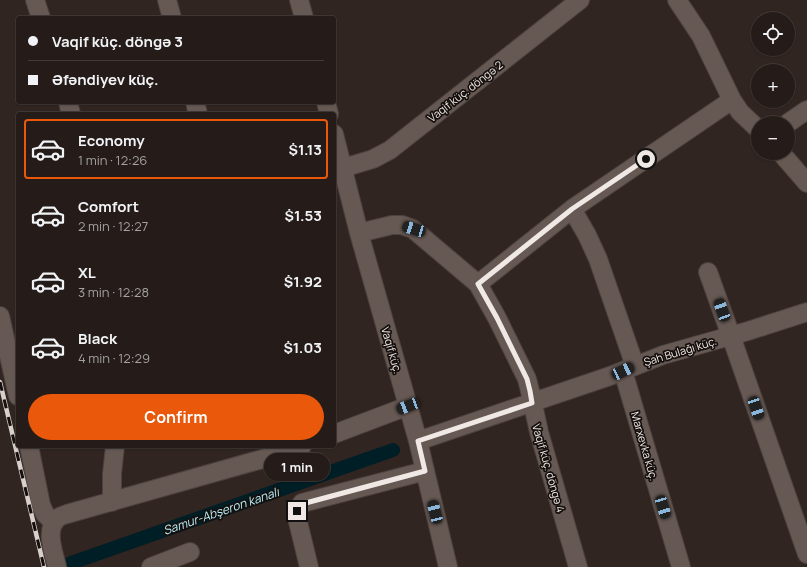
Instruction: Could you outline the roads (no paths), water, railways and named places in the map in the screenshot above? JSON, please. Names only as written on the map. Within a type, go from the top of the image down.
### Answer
[{"type":"street","points":[[35,0],[40,16]]},
{"type":"street","points":[[167,0],[171,16]]},
{"type":"street","points":[[300,0],[304,16]]},
{"type":"street","name":"Vaqif küç. döngə 2","points":[[343,168],[373,159],[390,150],[580,0]]},
{"type":"street","points":[[677,0],[701,36],[732,100],[740,112],[751,122]]},
{"type":"street","points":[[359,233],[402,225],[414,229],[478,284],[572,209],[732,100]]},
{"type":"street","points":[[795,118],[807,110]]},
{"type":"street","name":"Vaqif küç.","points":[[336,142],[359,233],[418,441],[448,567]]},
{"type":"street","points":[[787,160],[807,183]]},
{"type":"street","name":"Marxevka küç.","points":[[572,209],[587,234],[598,259],[629,368],[681,567]]},
{"type":"street","points":[[708,272],[807,554]]},
{"type":"street","name":"Vaqif küç. döngə 4","points":[[478,284],[497,318],[527,379],[539,432],[578,567]]},
{"type":"street","points":[[0,316],[12,339],[16,377]]},
{"type":"street","name":"Şah Bulağı küç.","points":[[418,441],[532,403],[663,355],[806,317]]},
{"type":"street","points":[[336,433],[408,406]]},
{"type":"street","points":[[29,448],[41,505],[45,514],[54,523]]},
{"type":"street","points":[[112,502],[112,474],[115,448]]},
{"type":"street","points":[[57,567],[51,536],[52,527],[59,517],[279,450],[290,448]]},
{"type":"street","points":[[309,567],[298,522],[297,511],[302,504],[425,471]]},
{"type":"street","points":[[151,567],[190,552]]},
{"type":"waterway","name":"Samur-Abşeron kanalı","points":[[71,563],[393,450]]},
{"type":"railway","points":[[0,382],[44,567]]}]
